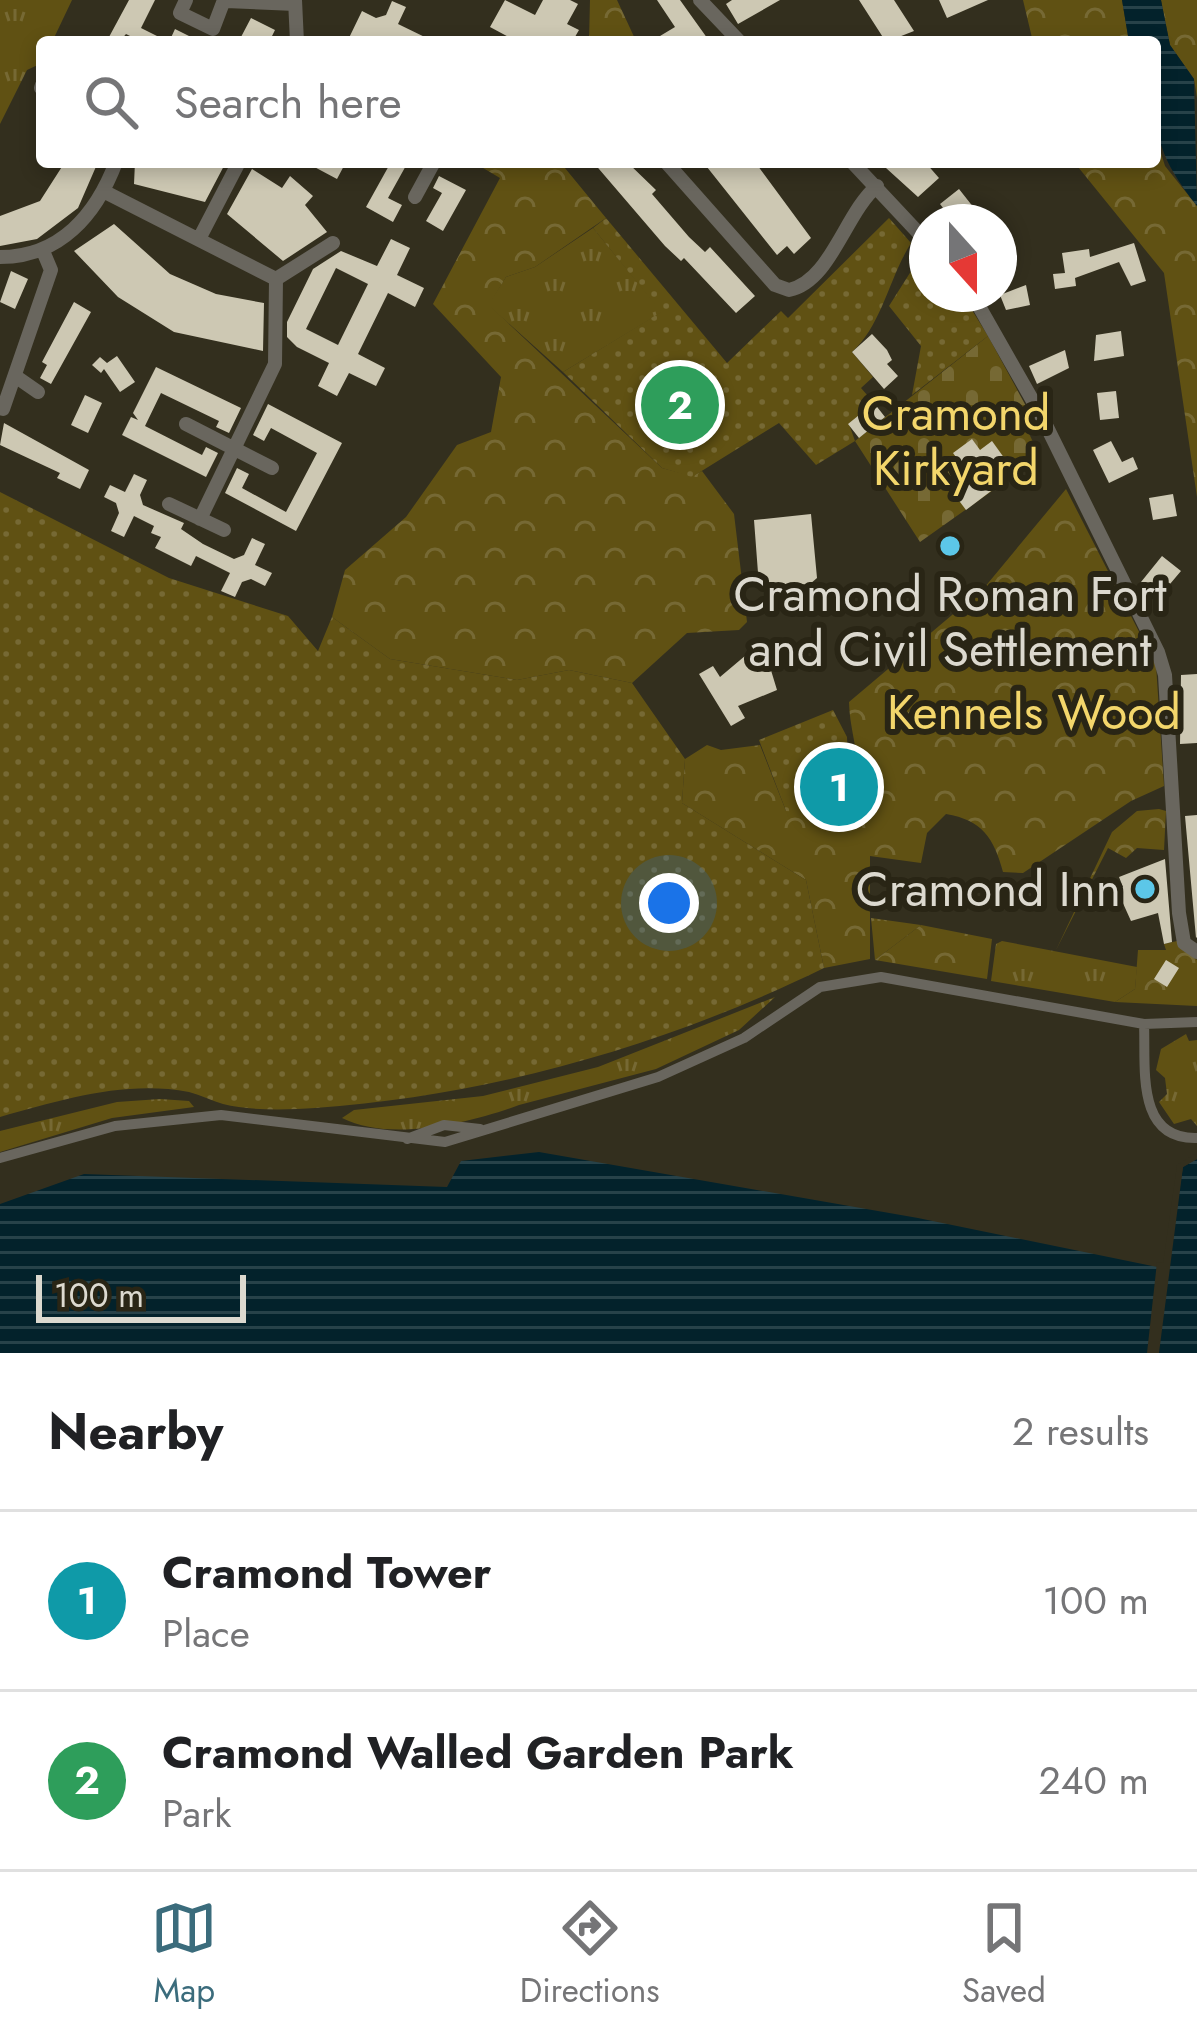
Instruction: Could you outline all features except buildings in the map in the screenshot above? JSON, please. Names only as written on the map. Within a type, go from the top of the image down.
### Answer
[{"type":"street","points":[[186,0],[180,14],[212,29],[225,0],[295,2],[297,36]]},
{"type":"street","points":[[700,0],[734,36]]},
{"type":"street","points":[[0,257],[43,251],[74,231],[105,192],[114,168]]},
{"type":"street","points":[[199,239],[235,168]]},
{"type":"street","points":[[415,197],[431,168]]},
{"type":"street","points":[[671,168],[776,285],[789,290],[812,280],[860,200],[877,186]]},
{"type":"street","points":[[858,168],[909,222]]},
{"type":"street","points":[[105,192],[276,279]]},
{"type":"street","points":[[276,279],[333,243]]},
{"type":"street","points":[[3,409],[51,270],[43,251]]},
{"type":"street","points":[[200,519],[275,364],[276,279]]},
{"type":"street","points":[[982,312],[1042,417],[1158,652],[1165,675],[1183,937],[1186,947],[1197,952]]},
{"type":"street","points":[[15,376],[38,392]]},
{"type":"street","points":[[186,424],[272,468]]},
{"type":"street","points":[[169,504],[224,530]]},
{"type":"street","points":[[0,1158],[115,1126],[221,1115],[300,1121],[406,1139],[444,1125],[480,1130],[658,1077],[744,1038],[820,988],[881,977],[1144,1024],[1197,1022]]},
{"type":"street","points":[[1144,1024],[1152,1117],[1164,1132],[1197,1138]]},
{"type":"green space","points":[[0,0],[72,0],[55,36],[36,36],[36,66],[27,70],[0,124]]},
{"type":"green space","points":[[590,0],[617,0],[634,36],[589,36]]},
{"type":"green space","points":[[1023,0],[1122,0],[1128,36],[1032,36]]},
{"type":"green space","points":[[1161,0],[1197,0],[1197,98],[1194,79],[1170,45]]},
{"type":"green space","points":[[1161,153],[1165,166],[1197,206],[1197,497],[1164,273],[1079,168],[1161,168]]},
{"type":"green space","points":[[483,168],[565,168],[606,218],[535,267],[506,277],[489,305],[662,468],[692,476],[702,471],[734,514],[747,622],[739,630],[687,633],[632,683],[569,670],[517,680],[390,659],[332,617],[345,570],[406,517],[457,445],[491,432],[501,377],[433,304],[500,178]]},
{"type":"green space","points":[[606,218],[727,363],[781,311],[788,318],[889,218],[909,246],[871,328],[852,352],[873,377],[861,388],[874,403],[849,424],[855,441],[816,465],[779,423],[692,477],[662,468],[563,372],[661,312],[593,228]]},
{"type":"green space","points":[[593,228],[662,312],[563,372],[488,305],[506,277],[535,267]]},
{"type":"green space","points":[[909,274],[909,312],[973,312],[988,336],[912,395],[921,346],[889,306]]},
{"type":"green space","name":"Cramond Kirkyard","points":[[988,336],[1033,419],[1025,425],[1040,457],[920,542],[855,441]]},
{"type":"green space","name":"Kennels Wood","points":[[1066,489],[1156,665],[1164,786],[1131,801],[1023,873],[1003,872],[985,832],[946,814],[927,833],[921,863],[870,856],[870,959],[824,968],[806,880],[682,803],[685,759],[707,745],[721,750],[760,745],[786,811],[847,806],[857,766],[849,702],[984,588]]},
{"type":"green space","points":[[0,492],[169,578],[288,616],[318,651],[332,617],[390,659],[517,680],[569,670],[632,683],[685,759],[682,803],[806,880],[824,968],[639,1043],[447,1092],[269,1109],[223,1104],[189,1092],[141,1088],[93,1094],[0,1117]]},
{"type":"green space","points":[[833,710],[847,737],[848,761],[795,785],[801,812],[786,811],[759,740]]},
{"type":"green space","points":[[1137,811],[1166,811],[1164,850],[1137,848],[1126,858],[1108,848],[1056,950],[1112,832]]},
{"type":"green space","points":[[871,918],[921,925],[875,960]]},
{"type":"green space","points":[[921,925],[992,939],[987,979],[875,960]]},
{"type":"green space","points":[[1002,941],[1137,967],[1135,989],[1115,1002],[991,981],[996,944]]},
{"type":"green space","points":[[1177,941],[1197,960],[1197,1006],[1115,1002],[1135,989],[1138,950],[1166,950],[1164,944]]},
{"type":"green space","points":[[775,997],[739,1030],[656,1069],[432,1127],[384,1129],[342,1118],[354,1110],[483,1096],[598,1067]]},
{"type":"green space","points":[[1186,1034],[1189,1041],[1197,1040],[1197,1126],[1191,1119],[1174,1124],[1159,1102],[1167,1094],[1165,1078],[1156,1070],[1161,1049]]},
{"type":"green space","points":[[189,1101],[194,1107],[112,1118],[0,1152],[0,1131],[117,1102]]},
{"type":"water","points":[[1122,0],[1161,0],[1170,45],[1194,79],[1197,206],[1169,165],[1161,143],[1161,36],[1128,36]]},
{"type":"water","points":[[539,1152],[918,1218],[1167,1269],[1183,1167],[1197,1159],[1197,1353],[0,1353],[0,1204],[84,1174],[447,1187],[461,1161]]},
{"type":"pier","points":[[1197,1153],[1197,1159],[1183,1167],[1159,1353],[1147,1353],[1157,1262],[1163,1263],[1177,1165]]},
{"type":"place","name":"Cramond Walled Garden Park","points":[[680,405]]},
{"type":"place","name":"Cramond Roman Fort and Civil Settlement","points":[[950,546]]},
{"type":"place","name":"Cramond Tower","points":[[839,787]]},
{"type":"place","name":"Cramond Inn","points":[[1145,889]]}]
